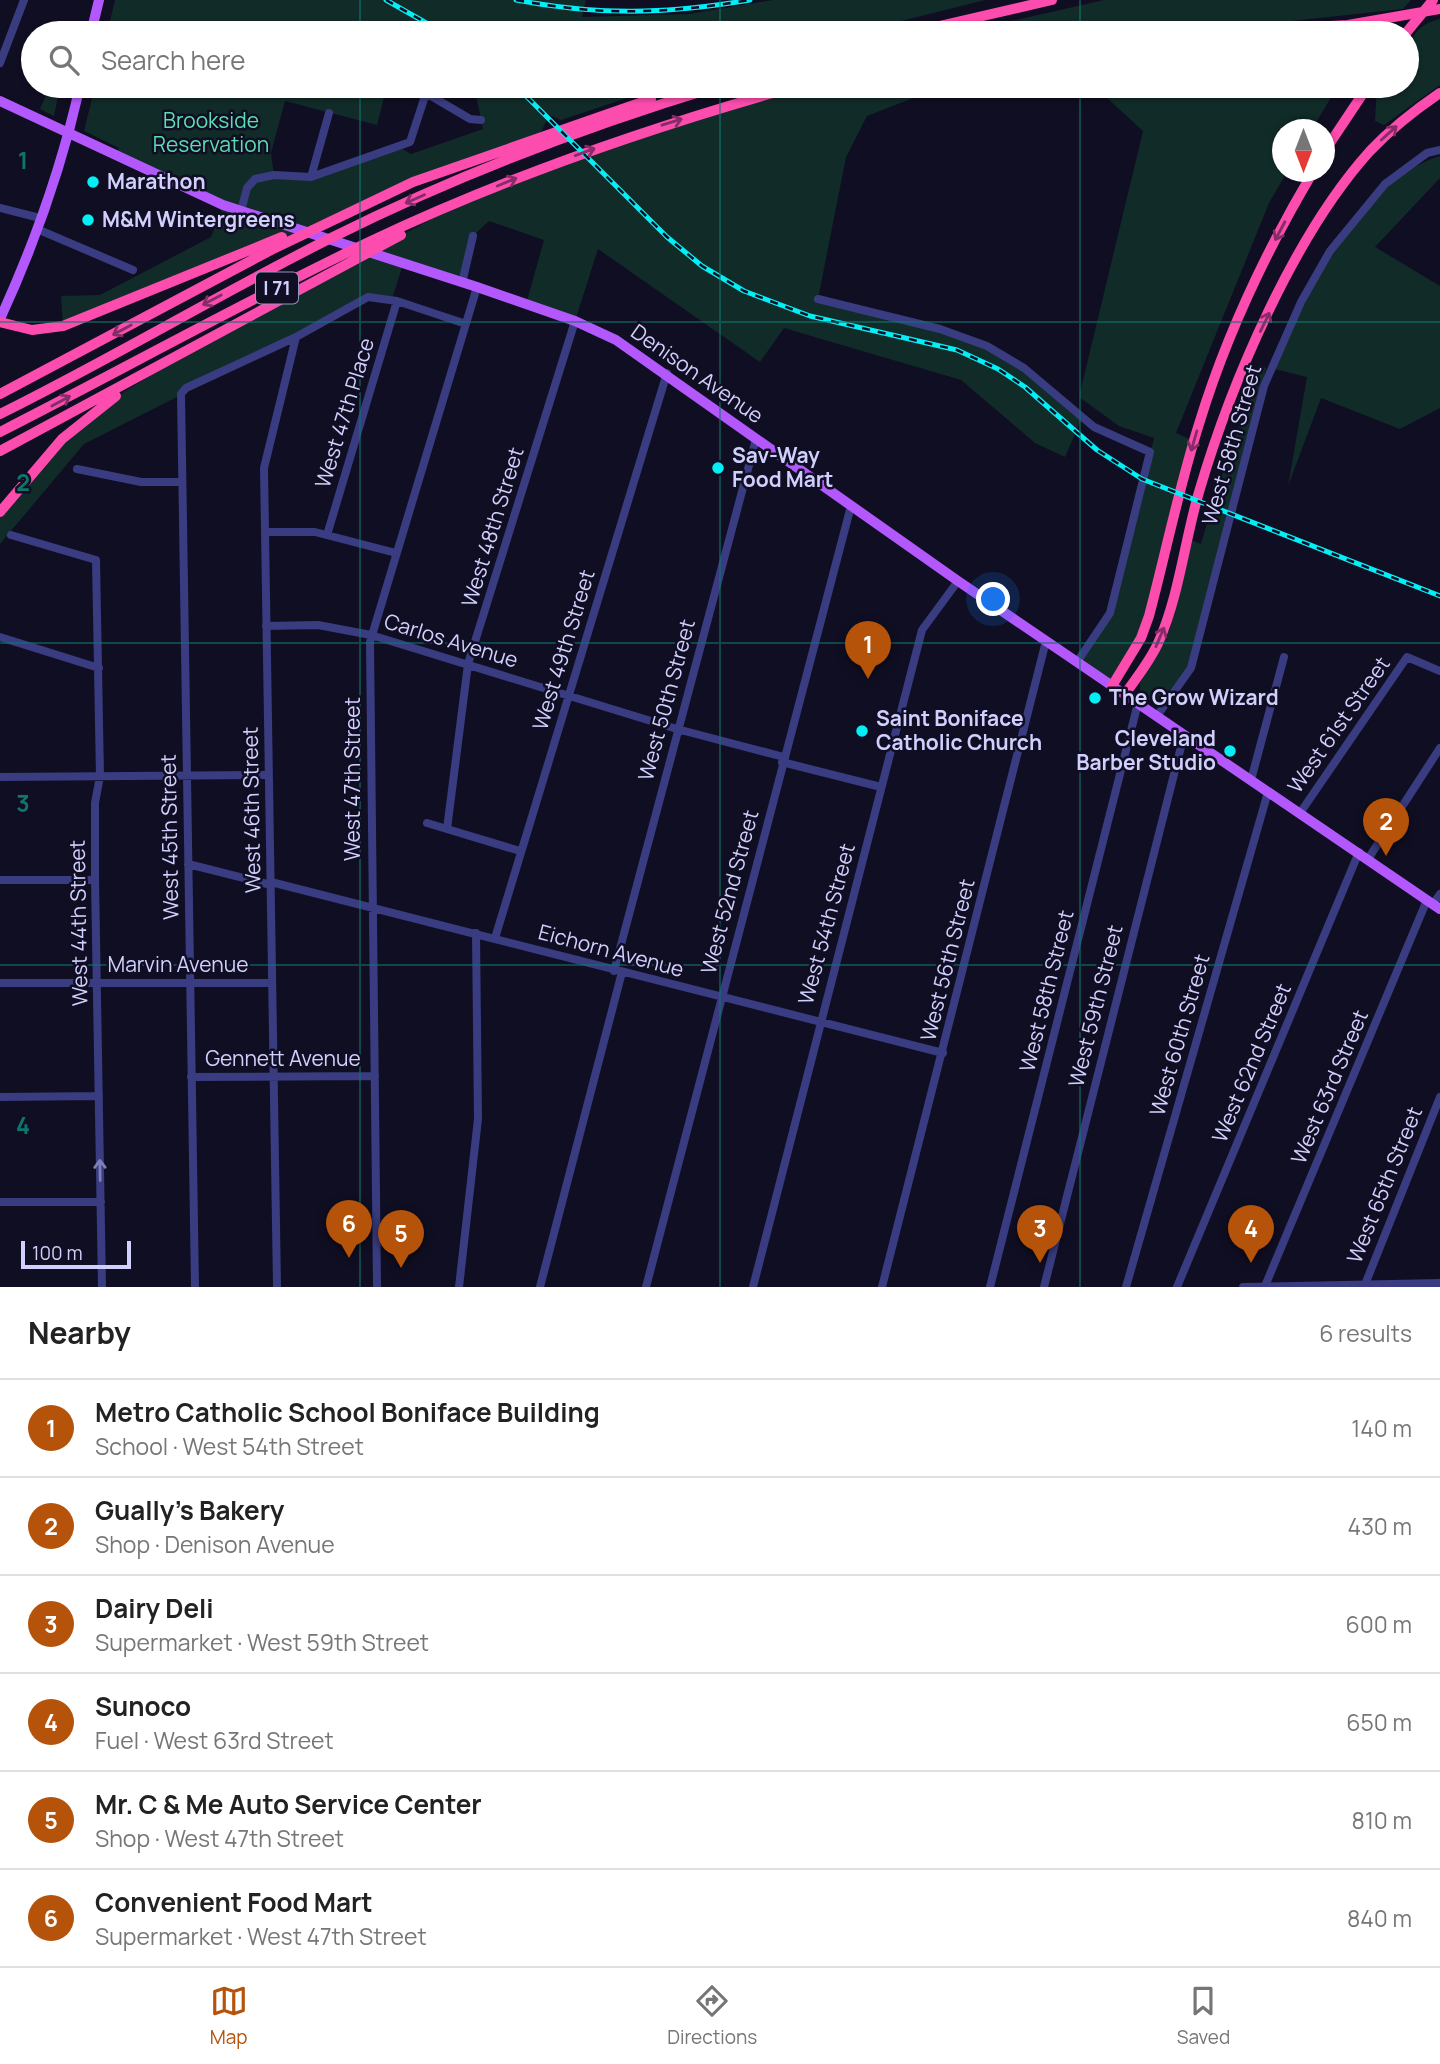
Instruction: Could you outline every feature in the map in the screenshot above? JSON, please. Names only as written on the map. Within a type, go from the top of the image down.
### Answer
[{"type":"highway","points":[[961,21],[1052,0]]},
{"type":"highway","points":[[1416,21],[1433,0]]},
{"type":"highway","points":[[1371,21],[1440,9]]},
{"type":"highway","points":[[1125,694],[1152,655],[1165,626],[1188,529],[1204,477],[1243,368],[1275,302],[1327,208],[1371,150],[1407,117],[1440,93]]},
{"type":"highway","points":[[0,321],[32,330],[63,326],[334,218],[413,182],[661,98]]},
{"type":"highway","points":[[586,125],[678,98]]},
{"type":"highway","name":"I 71","points":[[0,432],[323,265],[484,191],[608,143],[757,98]]},
{"type":"highway","points":[[1335,137],[1360,98]]},
{"type":"highway","name":"I 71","points":[[0,414],[336,235],[542,140]]},
{"type":"highway","points":[[1112,686],[1133,653],[1149,616],[1186,469],[1230,340],[1279,234],[1308,182]]},
{"type":"highway","points":[[0,451],[484,191]]},
{"type":"highway","points":[[0,394],[334,218]]},
{"type":"highway","points":[[0,512],[36,466],[76,426],[126,389],[205,341]]},
{"type":"main road","points":[[94,21],[99,0]]},
{"type":"main road","points":[[0,321],[28,258],[69,135],[77,98]]},
{"type":"main road","name":"Denison Avenue","points":[[0,101],[69,135],[241,211],[478,287],[575,321],[616,340],[667,373],[958,581],[1433,905]]},
{"type":"street","points":[[0,63],[24,0]]},
{"type":"street","points":[[241,211],[247,188],[255,180],[274,175],[311,177],[410,142],[424,98]]},
{"type":"street","points":[[434,98],[470,119],[481,120]]},
{"type":"street","points":[[311,177],[328,113]]},
{"type":"street","name":"West 58th Street","points":[[1157,716],[1191,668],[1264,386],[1301,302],[1330,251],[1385,184],[1427,153],[1440,150]]},
{"type":"street","points":[[0,208],[40,218]]},
{"type":"street","points":[[37,229],[133,270]]},
{"type":"street","points":[[462,283],[473,236]]},
{"type":"street","name":"West 47th Street","points":[[377,1287],[370,635],[478,287]]},
{"type":"street","points":[[296,337],[360,299],[377,296],[466,324]]},
{"type":"street","points":[[818,299],[940,328],[987,346],[1024,368],[1094,427],[1150,452],[1110,613],[1077,662]]},
{"type":"street","name":"West 47th Place","points":[[327,535],[397,301]]},
{"type":"street","name":"West 48th Street","points":[[447,829],[468,664],[575,321]]},
{"type":"street","name":"West 45th Street","points":[[194,1287],[180,402],[186,388],[296,337]]},
{"type":"street","name":"West 46th Street","points":[[277,1287],[264,468],[296,337]]},
{"type":"street","name":"West 49th Street","points":[[495,938],[667,373]]},
{"type":"street","name":"West 50th Street","points":[[540,1287],[677,729],[756,439]]},
{"type":"street","points":[[77,469],[141,482],[181,482]]},
{"type":"street","name":"West 52nd Street","points":[[646,1287],[851,506]]},
{"type":"street","points":[[266,532],[315,531],[396,553]]},
{"type":"street","name":"West 44th Street","points":[[11,535],[96,560],[100,776],[95,803],[95,880],[102,1287]]},
{"type":"street","name":"West 54th Street","points":[[752,1287],[922,630],[958,581]]},
{"type":"street","name":"Carlos Avenue","points":[[267,626],[318,625],[370,635],[677,729],[881,787]]},
{"type":"street","points":[[0,637],[99,668]]},
{"type":"street","name":"West 56th Street","points":[[882,1287],[1046,641]]},
{"type":"street","points":[[1251,780],[1284,657]]},
{"type":"street","name":"West 61st Street","points":[[1300,813],[1407,657],[1440,671]]},
{"type":"street","name":"West 58th Street","points":[[990,1287],[1138,703]]},
{"type":"street","name":"West 59th Street","points":[[1044,1287],[1184,734]]},
{"type":"street","points":[[1368,859],[1440,748]]},
{"type":"street","points":[[0,777],[268,775]]},
{"type":"street","name":"West 60th Street","points":[[1126,1287],[1268,792]]},
{"type":"street","points":[[427,823],[520,851]]},
{"type":"street","name":"West 62nd Street","points":[[1177,1287],[1359,852]]},
{"type":"street","name":"Eichorn Avenue","points":[[188,864],[476,933],[618,972],[943,1053]]},
{"type":"street","points":[[0,880],[95,880]]},
{"type":"street","name":"West 63rd Street","points":[[1265,1286],[1440,894]]},
{"type":"street","points":[[459,1287],[478,1119],[476,933]]},
{"type":"street","name":"Marvin Avenue","points":[[0,983],[272,983]]},
{"type":"street","name":"Gennett Avenue","points":[[191,1077],[374,1076]]},
{"type":"street","points":[[0,1097],[99,1096]]},
{"type":"street","name":"West 65th Street","points":[[1364,1286],[1440,1097]]},
{"type":"street","points":[[0,1202],[101,1202]]},
{"type":"street","points":[[1243,1287],[1440,1283]]},
{"type":"green space","points":[[115,0],[586,0],[582,17],[689,14],[773,0],[985,0],[901,21],[110,21]]},
{"type":"green space","points":[[1104,0],[1411,0],[1403,9],[1291,21],[1012,21]]},
{"type":"green space","points":[[1440,19],[1440,85],[1384,125],[1375,121],[1376,98],[1419,98],[1419,30],[1428,23]]},
{"type":"green space","points":[[45,98],[58,98],[54,116],[40,109]]},
{"type":"green space","name":"Brookside Reservation","points":[[92,98],[384,98],[377,125],[285,101],[271,153],[274,175],[311,177],[401,148],[411,154],[483,129],[477,98],[627,98],[561,120],[549,115],[539,137],[63,326],[61,296],[100,295],[211,237],[223,206],[116,156],[119,148],[84,131]]},
{"type":"green space","points":[[761,98],[913,98],[867,116],[846,157],[818,299],[961,335],[1024,368],[1082,418],[1065,457],[1035,443],[961,380],[784,328],[760,362],[598,249],[575,321],[526,304],[544,240],[489,221],[473,236],[462,283],[403,264],[392,299],[377,296],[84,444],[0,544],[0,512],[36,466],[99,408],[205,341],[484,191]]},
{"type":"green space","points":[[1107,98],[1331,98],[1318,119],[1272,119],[1272,182],[1281,182],[1269,203],[1176,433],[1194,441],[1149,616],[1112,686],[1077,662],[1110,613],[1154,438],[1119,426],[1079,397],[1143,131]]},
{"type":"green space","points":[[1440,156],[1440,178],[1375,247],[1440,286],[1440,408],[1400,429],[1321,398],[1288,486],[1307,377],[1275,369],[1287,340],[1319,276],[1361,215],[1385,190],[1411,169]]},
{"type":"green space","points":[[1260,365],[1266,368],[1188,669],[1161,707],[1140,694],[1140,683],[1170,629],[1191,540],[1201,544]]},
{"type":"railway","points":[[386,0],[423,21]]},
{"type":"railway","points":[[516,0],[605,11],[690,8],[750,0]]},
{"type":"railway","points":[[528,98],[667,237],[702,266],[744,291],[810,316],[957,350],[998,369],[1025,387],[1097,450],[1142,479],[1440,596]]},
{"type":"place","name":"Marathon","points":[[93,182]]},
{"type":"place","name":"M&M Wintergreens","points":[[88,220]]},
{"type":"place","name":"Sav-Way Food Mart","points":[[718,468]]},
{"type":"place","name":"Metro Catholic School Boniface Building","points":[[868,679]]},
{"type":"place","name":"The Grow Wizard","points":[[1095,698]]},
{"type":"place","name":"Saint Boniface Catholic Church","points":[[862,731]]},
{"type":"place","name":"Cleveland Barber Studio","points":[[1230,751]]},
{"type":"place","name":"Gually's Bakery","points":[[1386,856]]},
{"type":"place","name":"Convenient Food Mart","points":[[349,1258]]},
{"type":"place","name":"Dairy Deli","points":[[1040,1263]]},
{"type":"place","name":"Sunoco","points":[[1251,1263]]},
{"type":"place","name":"Mr. C & Me Auto Service Center","points":[[401,1268]]}]
